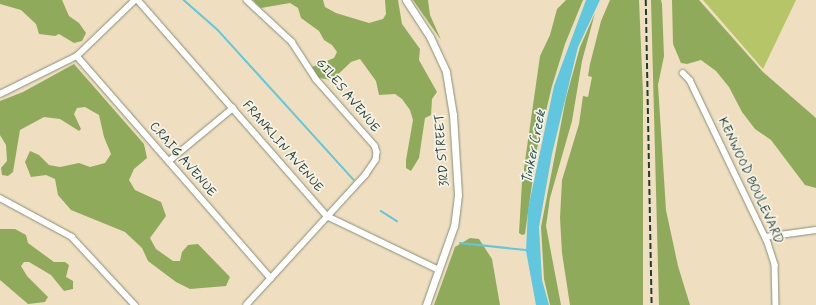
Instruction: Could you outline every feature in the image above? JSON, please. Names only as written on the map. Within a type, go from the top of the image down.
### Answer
[{"type":"street","points":[[0,94],[77,56],[136,0]]},
{"type":"street","name":"FRANKLIN AVENUE","points":[[136,0],[327,216],[439,270]]},
{"type":"street","name":"GILES AVENUE","points":[[247,0],[292,42],[316,79],[376,146],[377,155],[366,175],[327,216]]},
{"type":"street","name":"3RD STREET","points":[[406,0],[421,20],[444,64],[453,115],[458,207],[439,270],[426,305]]},
{"type":"street","name":"CRAIG AVENUE","points":[[77,56],[271,278]]},
{"type":"street","name":"KENWOOD BOULEVARD","points":[[683,73],[690,80],[765,237],[773,257],[776,305]]},
{"type":"street","points":[[169,161],[233,108]]},
{"type":"street","points":[[0,198],[72,237],[135,305]]},
{"type":"street","points":[[247,305],[327,216]]},
{"type":"street","points":[[765,237],[816,230]]},
{"type":"green space","points":[[0,0],[62,0],[69,16],[79,23],[86,33],[82,41],[74,43],[59,34],[55,36],[39,34],[36,24],[21,10],[0,4]]},
{"type":"green space","points":[[253,0],[323,0],[325,7],[336,13],[369,23],[383,19],[386,14],[385,0],[398,0],[402,24],[420,49],[419,60],[437,92],[432,99],[431,115],[425,118],[419,158],[411,171],[406,168],[406,160],[413,120],[410,110],[402,99],[395,94],[379,95],[376,81],[360,59],[351,62],[332,80],[319,78],[312,67],[334,58],[337,52],[332,45],[324,40],[319,31],[301,18],[298,8],[290,3],[261,8]]},
{"type":"green space","points":[[413,0],[428,0],[430,15],[441,40]]},
{"type":"green space","points":[[566,0],[583,0],[565,44],[552,86],[537,149],[525,234],[522,235],[519,233],[522,182],[540,56],[550,35],[557,9]]},
{"type":"green space","points":[[610,0],[639,0],[643,93],[643,305],[570,305],[562,253],[560,218],[562,180],[579,124],[583,96],[588,97],[592,77],[588,76],[590,64],[601,21]]},
{"type":"green space","points":[[651,0],[661,0],[662,4],[664,56],[658,85],[666,210],[678,266],[690,305],[659,305]]},
{"type":"green space","points":[[672,0],[699,0],[763,72],[816,118],[816,188],[805,185],[771,140],[755,129],[742,112],[729,87],[716,71],[701,60],[687,64],[681,63],[673,44]]},
{"type":"green space","points":[[703,0],[796,0],[763,69]]},
{"type":"green space","points":[[595,13],[582,61],[572,121],[550,198],[546,226],[561,305],[550,305],[544,279],[541,227],[566,98],[580,47]]},
{"type":"green space","points":[[74,64],[144,144],[147,158],[134,169],[129,180],[135,190],[161,202],[166,216],[150,238],[156,249],[173,261],[180,261],[182,252],[188,245],[198,244],[230,277],[226,286],[190,289],[176,282],[148,261],[142,248],[125,232],[71,210],[58,195],[55,179],[46,175],[31,177],[25,162],[30,151],[39,155],[49,165],[60,167],[79,163],[90,167],[105,163],[111,154],[104,137],[99,115],[85,107],[77,108],[74,114],[81,129],[79,131],[60,119],[44,117],[20,130],[13,172],[8,176],[2,175],[1,168],[7,161],[6,145],[0,135],[0,101],[23,92]]},
{"type":"green space","points":[[0,229],[15,229],[26,235],[28,243],[54,262],[65,262],[69,265],[66,277],[73,281],[73,289],[64,291],[51,275],[29,262],[24,262],[21,266],[27,276],[48,297],[45,302],[28,304],[0,280]]},
{"type":"green space","points":[[470,238],[479,239],[492,259],[500,305],[434,305],[455,247]]},
{"type":"water","points":[[586,0],[600,0],[578,47],[552,154],[539,227],[542,280],[549,305],[536,305],[526,251],[528,209],[554,86]]},
{"type":"waterway","points":[[184,0],[218,30],[354,180]]},
{"type":"waterway","points":[[381,211],[397,221]]},
{"type":"waterway","points":[[460,243],[526,250]]},
{"type":"railway","points":[[646,0],[652,305]]},
{"type":"water label","name":"Tinker Creek","points":[[534,147]]}]
